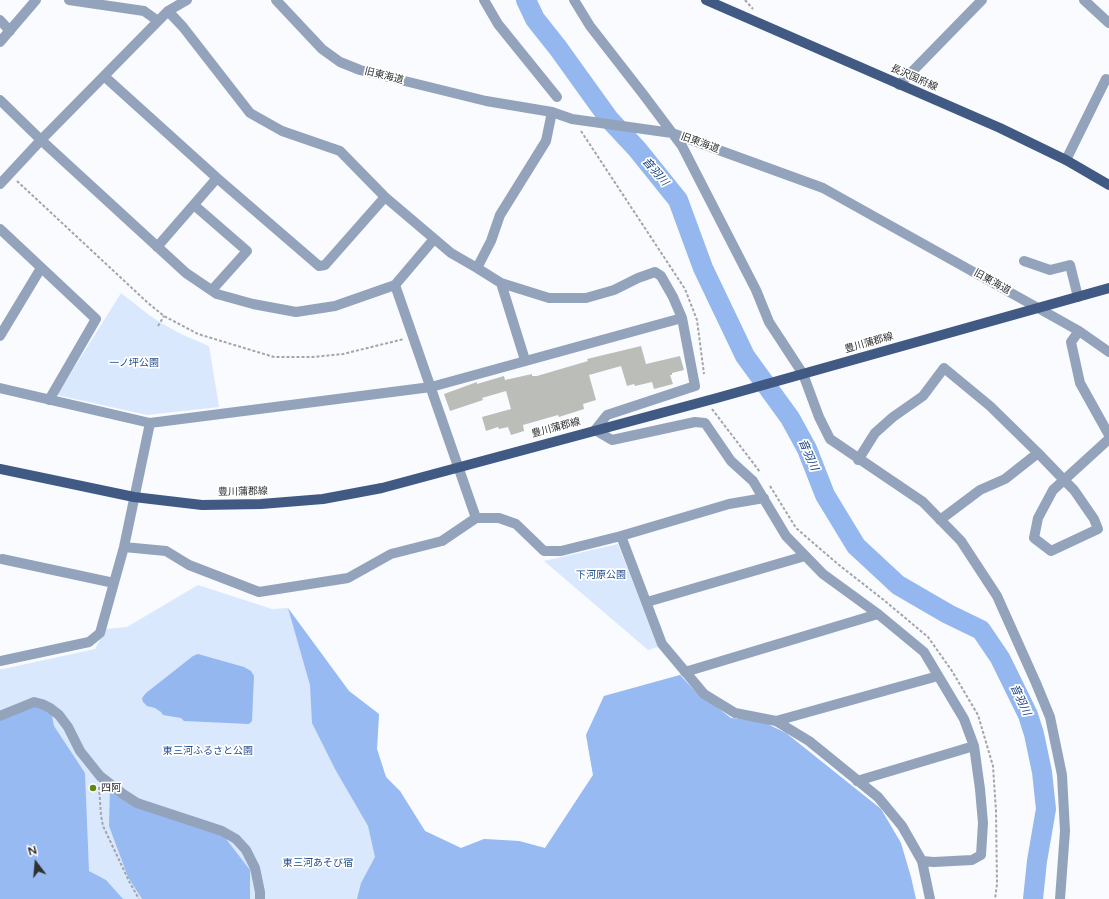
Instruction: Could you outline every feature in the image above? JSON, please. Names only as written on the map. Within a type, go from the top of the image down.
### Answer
[{"type":"main road","name":"長沢国府線","points":[[706,0],[1000,128],[1066,160],[1109,185]]},
{"type":"main road","name":"豊川蒲郡線","points":[[0,469],[134,497],[202,505],[261,504],[323,499],[382,488],[717,398],[1109,288]]},
{"type":"street","points":[[0,42],[36,0]]},
{"type":"street","points":[[69,0],[144,11],[158,21]]},
{"type":"street","points":[[0,184],[41,140],[168,11],[187,0]]},
{"type":"street","name":"旧東海道","points":[[276,0],[322,49],[340,62],[360,70],[486,101],[552,112],[572,119],[667,132],[823,188],[1079,331],[1109,352]]},
{"type":"street","points":[[484,0],[498,24],[558,97]]},
{"type":"street","points":[[574,0],[590,26],[667,132],[682,146],[756,290],[769,322],[800,375],[830,440],[922,502],[961,541],[997,596],[1050,717],[1062,775],[1065,830],[1060,899]]},
{"type":"street","points":[[899,85],[982,0]]},
{"type":"street","points":[[1084,0],[1109,23]]},
{"type":"street","points":[[168,11],[183,27],[250,113],[282,131],[340,151],[385,198],[451,253],[501,283],[549,298],[586,298],[614,290],[638,278],[655,272],[661,276],[673,297],[682,318],[695,386],[607,415],[595,430],[612,440],[695,422],[705,423],[731,461],[753,481],[786,536],[805,556],[823,574],[878,614],[924,652],[964,720],[974,746],[982,816],[981,855],[972,860],[934,862],[922,860]]},
{"type":"street","points":[[0,20],[10,31]]},
{"type":"street","points":[[104,76],[217,178],[319,266],[325,265],[385,198]]},
{"type":"street","points":[[1066,160],[1106,79]]},
{"type":"street","points":[[0,100],[41,140],[186,273],[217,294],[252,304],[296,312],[335,306],[395,285],[434,239]]},
{"type":"street","points":[[477,268],[500,216],[546,141],[552,112]]},
{"type":"street","points":[[157,247],[217,178]]},
{"type":"street","points":[[194,204],[247,251],[212,290]]},
{"type":"street","points":[[0,229],[96,319],[49,400]]},
{"type":"street","points":[[1024,260],[1050,270],[1070,265],[1078,297]]},
{"type":"street","points":[[0,336],[41,268]]},
{"type":"street","points":[[501,283],[525,360]]},
{"type":"street","points":[[395,285],[476,518]]},
{"type":"street","points":[[0,388],[150,423],[431,387],[682,318]]},
{"type":"street","points":[[1079,331],[1071,342],[1080,383],[1109,435]]},
{"type":"street","points":[[858,460],[875,433],[893,417],[923,396],[944,368],[990,406],[1038,453],[1064,480],[1074,490],[1094,519],[1098,529],[1051,551],[1034,538],[1038,518],[1053,490],[1064,480],[1109,439]]},
{"type":"street","points":[[0,661],[89,642],[100,633],[124,546],[150,423]]},
{"type":"street","points":[[940,520],[980,490],[1005,480],[1038,453]]},
{"type":"street","points":[[124,546],[166,551],[190,565],[259,592],[348,578],[391,554],[442,541],[476,518],[499,518],[516,524],[544,551],[561,551],[621,536],[729,504],[764,498]]},
{"type":"street","points":[[621,536],[662,644],[685,672],[704,694],[735,713],[776,721],[808,741],[878,797],[902,826],[922,860],[930,899]]},
{"type":"street","points":[[647,602],[805,556]]},
{"type":"street","points":[[1,562],[114,583]]},
{"type":"street","points":[[685,672],[878,614]]},
{"type":"street","points":[[776,721],[938,676]]},
{"type":"street","points":[[0,716],[34,702],[42,704],[60,715],[80,751],[100,776],[137,804],[222,830],[236,839],[246,850],[255,868],[260,899]]},
{"type":"street","points":[[857,781],[974,746]]},
{"type":"path","points":[[572,119],[685,289]]},
{"type":"path","points":[[16,180],[148,304],[164,316],[198,334],[274,357],[313,357],[342,354],[405,339]]},
{"type":"path","points":[[158,326],[164,316]]},
{"type":"path","points":[[100,776],[99,793],[103,826],[139,899]]},
{"type":"green space","name":"一ノ坪公園","points":[[121,293],[163,324],[181,334],[209,346],[219,407],[147,415],[57,395]]},
{"type":"green space","name":"下河原公園","points":[[618,544],[658,647],[648,650],[544,561]]},
{"type":"green space","name":"東三河ふるさと公園","points":[[198,585],[272,609],[288,608],[349,691],[379,714],[377,749],[386,777],[400,791],[425,831],[461,848],[484,839],[519,841],[545,848],[593,775],[586,735],[604,696],[680,675],[695,691],[731,718],[763,722],[786,733],[881,809],[901,843],[787,899],[0,899],[0,669],[95,649],[106,629],[127,627]]},
{"type":"shaded area","points":[[288,608],[349,691],[379,714],[377,749],[386,777],[400,791],[425,831],[461,848],[484,839],[519,841],[545,848],[593,775],[586,735],[604,696],[680,675],[695,691],[731,718],[763,722],[786,733],[881,809],[901,843],[916,899],[357,899],[361,883],[375,857],[368,826],[335,769],[312,723],[310,685]]},
{"type":"shaded area","points":[[198,654],[244,667],[251,671],[254,676],[252,721],[249,724],[184,721],[181,718],[163,715],[155,708],[147,706],[143,702],[142,698],[146,693],[193,656]]},
{"type":"shaded area","points":[[35,705],[51,711],[54,726],[85,773],[89,871],[106,880],[123,899],[0,899],[0,718]]},
{"type":"shaded area","points":[[110,786],[223,835],[250,870],[250,899],[142,899],[128,877],[109,826]]},
{"type":"building","points":[[641,346],[646,364],[680,356],[684,370],[672,373],[672,375],[670,375],[673,384],[654,389],[652,382],[635,386],[634,384],[627,386],[621,366],[589,375],[596,400],[583,404],[584,409],[559,417],[558,415],[523,425],[524,431],[511,435],[508,427],[499,429],[498,427],[486,431],[482,417],[511,409],[506,391],[482,398],[483,400],[450,411],[444,394],[477,382],[477,384],[504,376],[505,380],[532,374],[532,376],[537,376],[588,361],[587,359]]},
{"type":"waterway","name":"音羽川","points":[[526,0],[535,19],[558,48],[609,119],[637,149],[678,200],[703,268],[745,356],[790,418],[807,449],[825,495],[856,546],[898,585],[948,614],[981,630],[1000,658],[1028,715],[1034,734],[1042,772],[1046,809],[1037,861],[1033,899]]},
{"type":"place","name":"四阿","points":[[93,788]]},
{"type":"park label","name":"東三河あそび宿","points":[[318,863]]}]
